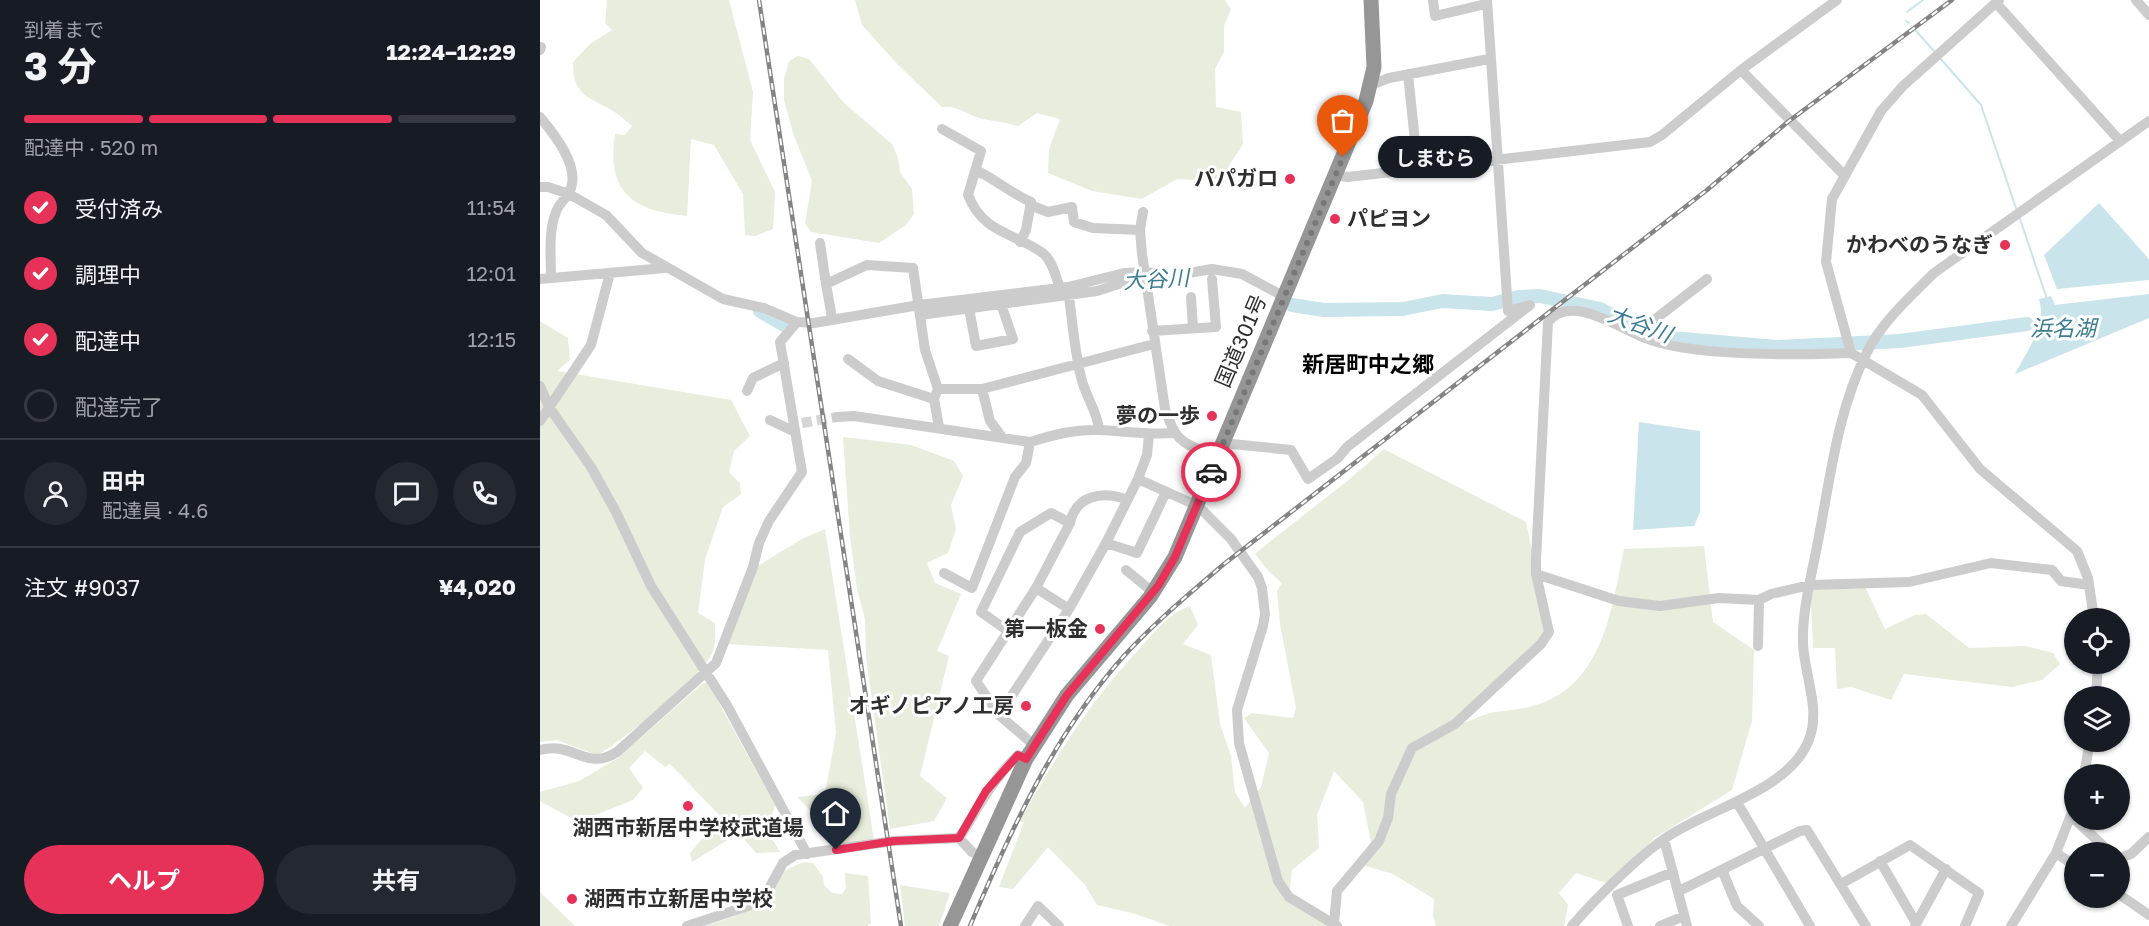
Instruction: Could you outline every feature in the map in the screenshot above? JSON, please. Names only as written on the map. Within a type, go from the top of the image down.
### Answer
[{"type":"highway","name":"国道301号","points":[[950,926],[1026,759],[1067,695],[1154,593],[1175,557],[1371,86],[1374,50],[1371,0]]},
{"type":"street","points":[[1222,442],[1291,450],[1308,478],[1338,458],[1347,447],[1530,305],[1508,311],[1509,291],[1489,59],[1487,2],[1435,16],[1433,0]]},
{"type":"street","points":[[1335,175],[1348,177],[1418,170],[1650,142],[1662,135],[1741,70],[1836,0]]},
{"type":"street","points":[[2136,0],[2149,15]]},
{"type":"street","points":[[1851,353],[1826,262],[1832,199],[1881,111],[1928,64],[1997,2],[2120,141]]},
{"type":"street","points":[[1371,86],[1408,74],[1489,59]]},
{"type":"street","points":[[1741,70],[1844,175]]},
{"type":"street","points":[[1408,74],[1418,170]]},
{"type":"street","points":[[540,117],[554,135],[570,168],[573,182],[569,194],[556,211],[545,278],[665,268]]},
{"type":"street","points":[[1572,926],[1664,839],[1738,804],[1796,761],[1808,742],[1813,710],[1803,644],[1810,585],[1833,456],[1845,404],[1864,359],[1880,333],[1906,301],[1934,273],[2149,121]]},
{"type":"street","points":[[942,129],[981,151],[968,195],[978,215],[998,231],[1045,255],[1066,290],[1078,363],[1088,400],[1098,418],[1099,430]]},
{"type":"street","points":[[976,170],[1001,182],[1012,193],[1030,202],[1030,205],[1047,212],[1072,207],[1074,222],[1093,228],[1140,230]]},
{"type":"street","points":[[540,187],[548,187],[569,194],[606,215],[642,253],[665,268],[683,274],[723,298],[764,308],[797,322],[920,310],[1066,290],[1096,291],[1147,276],[1171,276],[1212,269],[1242,274],[1281,300]]},
{"type":"street","points":[[1020,242],[1026,230],[1030,205]]},
{"type":"street","points":[[1143,212],[1140,230],[1152,331],[1165,409],[1173,433],[1187,444],[1216,457]]},
{"type":"street","points":[[820,243],[832,318]]},
{"type":"street","points":[[826,284],[867,265],[913,267],[925,350],[936,394],[939,427]]},
{"type":"street","points":[[540,421],[591,345],[610,273]]},
{"type":"street","points":[[1152,331],[1216,327],[1212,279]]},
{"type":"street","points":[[1645,338],[1649,324],[1707,279]]},
{"type":"street","points":[[920,310],[1001,304],[1066,290]]},
{"type":"street","points":[[1191,297],[1193,328]]},
{"type":"street","points":[[969,308],[976,346],[1013,339],[1001,304]]},
{"type":"street","points":[[1138,479],[1198,506],[1231,540],[1258,577],[1262,588],[1265,614],[1237,710],[1239,743],[1278,881],[1289,897],[1336,925],[1337,891],[1378,841],[1388,818],[1391,794],[1412,748],[1455,724],[1533,652],[1548,632],[1536,574],[1548,322],[1553,316],[1566,310],[1606,318],[1645,338],[1676,346],[1716,350],[1851,353],[1864,359],[1922,395],[1980,469],[2077,551],[2085,568],[2092,608]]},
{"type":"street","points":[[540,750],[568,750],[597,761],[605,760],[707,674],[716,663],[769,521],[802,472],[797,426],[780,342],[797,322]]},
{"type":"street","points":[[848,359],[878,381],[936,394],[982,389],[1154,344]]},
{"type":"street","points":[[747,391],[753,378],[784,363]]},
{"type":"street","points":[[540,386],[549,407],[591,467],[651,586],[728,707],[807,854]]},
{"type":"street","points":[[982,389],[990,421],[1002,437]]},
{"type":"street","points":[[837,417],[854,416],[939,427],[1030,442],[1058,433],[1099,430],[1149,435],[1173,433]]},
{"type":"street","points":[[770,420],[797,426]]},
{"type":"street","points":[[999,715],[1069,609],[1106,543],[1125,499],[1138,479],[1147,455],[1149,435]]},
{"type":"street","points":[[944,573],[972,588],[1015,477],[1026,463],[1030,442]]},
{"type":"street","points":[[1106,543],[1137,553],[1166,492]]},
{"type":"street","points":[[1034,746],[999,715],[976,681],[1036,588],[1070,523],[1073,511],[1081,503],[1104,493],[1125,499]]},
{"type":"street","points":[[1008,632],[981,612],[1017,537],[1027,526],[1051,513],[1070,523]]},
{"type":"street","points":[[1536,574],[1619,601],[1660,606],[1719,598],[1759,600],[1771,594],[1810,585],[1909,582],[1991,563],[2052,570],[2061,581],[2089,585]]},
{"type":"street","points":[[1126,570],[1154,593]]},
{"type":"street","points":[[1036,588],[1069,609]]},
{"type":"street","points":[[1758,646],[1759,600]]},
{"type":"street","points":[[959,838],[986,791],[1008,764],[1018,755],[1026,759]]},
{"type":"street","points":[[1738,804],[1810,926]]},
{"type":"street","points":[[2011,926],[2056,853],[2066,830]]},
{"type":"street","points":[[2090,830],[2101,842]]},
{"type":"street","points":[[1679,891],[1800,831],[1809,831],[1866,926]]},
{"type":"street","points":[[2130,854],[2149,837]]},
{"type":"street","points":[[687,926],[748,906],[766,894],[783,863],[795,855],[894,841],[959,838],[972,852],[981,856]]},
{"type":"street","points":[[1660,926],[1686,921],[1664,839]]},
{"type":"street","points":[[1841,884],[1910,845],[1979,893],[1965,926]]},
{"type":"street","points":[[2056,853],[2064,858]]},
{"type":"street","points":[[1880,861],[1916,925]]},
{"type":"street","points":[[1916,925],[1946,869]]},
{"type":"street","points":[[1722,870],[1737,906],[1759,926]]},
{"type":"street","points":[[1628,926],[1617,895],[1673,872]]},
{"type":"street","points":[[2130,902],[2149,915]]},
{"type":"street","points":[[1025,926],[1030,914],[1038,906],[1059,926]]},
{"type":"green space","points":[[607,0],[729,0],[753,92],[750,140],[775,192],[773,229],[755,236],[745,235],[743,194],[714,145],[691,139],[687,216],[652,209],[627,195],[615,171],[613,154],[615,134],[625,135],[632,126],[616,113],[584,94],[579,89],[574,74],[573,62],[590,44],[612,30],[605,23]]},
{"type":"green space","points":[[855,0],[1225,0],[1231,9],[1224,26],[1224,52],[1215,69],[1216,107],[1241,112],[1243,144],[1219,181],[1177,179],[1142,199],[1092,191],[1048,173],[1049,149],[1060,119],[1037,113],[1018,126],[979,118],[957,108],[942,107],[898,65],[862,25]]},
{"type":"green space","points":[[798,56],[809,59],[844,103],[892,144],[898,158],[900,172],[912,189],[914,214],[906,225],[879,243],[811,232],[805,223],[812,181],[793,133],[784,100],[784,79],[789,61]]},
{"type":"green space","points":[[540,321],[568,338],[570,360],[557,371],[731,400],[750,436],[734,451],[729,472],[740,483],[741,494],[723,507],[705,559],[698,613],[715,623],[713,651],[696,675],[680,690],[642,723],[597,755],[557,740],[540,742]]},
{"type":"green space","points":[[843,437],[911,445],[954,461],[963,476],[951,505],[956,529],[948,553],[927,563],[935,583],[961,594],[937,651],[949,656],[920,776],[947,798],[934,821],[890,829],[866,657],[865,619],[857,589],[850,537]]},
{"type":"green space","points":[[1384,449],[1526,522],[1549,632],[1460,724],[1490,713],[1536,705],[1559,695],[1576,680],[1590,662],[1601,642],[1615,595],[1624,549],[1704,546],[1713,622],[1754,650],[1752,721],[1732,790],[1656,837],[1607,883],[1576,873],[1559,893],[1568,905],[1564,926],[1436,926],[1433,916],[1434,899],[1393,874],[1359,864],[1372,847],[1363,802],[1334,771],[1317,815],[1319,848],[1292,870],[1289,897],[1328,926],[1170,926],[1132,913],[1097,905],[1085,885],[1048,847],[1013,889],[999,887],[1024,822],[1019,822],[1074,731],[1122,668],[1157,629],[1175,613],[1190,606],[1198,625],[1183,644],[1211,655],[1220,724],[1231,756],[1235,792],[1245,808],[1261,787],[1269,753],[1244,718],[1252,713],[1293,718],[1296,708],[1280,624],[1277,591],[1282,583],[1269,572],[1255,554]]},
{"type":"green space","points":[[825,529],[874,840],[848,848],[797,797],[825,794],[836,733],[828,650],[726,644],[756,567],[802,539]]},
{"type":"green space","points":[[1810,585],[1865,587],[1885,629],[1915,615],[1926,614],[1969,648],[2025,646],[2053,653],[2060,664],[2042,680],[2012,687],[1904,674],[1891,700],[1851,687],[1837,689],[1835,648],[1813,648]]},
{"type":"green space","points":[[703,683],[708,683],[775,805],[768,832],[780,852],[756,853],[739,833],[692,862],[690,853],[721,817],[670,764],[665,767],[645,751],[629,768],[643,788],[633,800],[578,822],[540,801],[540,792],[579,781],[618,758]]},
{"type":"green space","points":[[805,862],[813,863],[823,877],[824,885],[832,893],[842,894],[846,888],[845,873],[868,876],[871,923],[867,926],[704,926],[736,916],[752,907],[781,875],[795,865]]},
{"type":"green space","points":[[900,885],[950,893],[939,926],[905,926]]},
{"type":"green space","points":[[540,892],[575,926],[540,926]]},
{"type":"water","points":[[2099,203],[2149,259],[2149,280],[2057,289],[2044,255]]},
{"type":"water","name":"浜名湖","points":[[2149,294],[2149,318],[2015,374],[2038,328],[2041,309],[2039,299],[2051,296],[2055,305]]},
{"type":"water","points":[[1639,422],[1700,431],[1700,512],[1694,526],[1633,530]]},
{"type":"waterway","points":[[1907,12],[1923,0]]},
{"type":"waterway","points":[[1916,31],[1934,51]]},
{"type":"waterway","points":[[1940,58],[1981,105],[2017,211]]},
{"type":"waterway","points":[[2019,216],[2047,299]]},
{"type":"waterway","name":"大谷川","points":[[1292,305],[1324,310],[1403,309],[1442,301],[1492,304],[1519,297],[1540,296],[1600,309],[1646,331],[1671,338],[1777,347],[1900,341],[2027,324]]},
{"type":"waterway","name":"大谷川","points":[[760,311],[784,325]]},
{"type":"tunnel","points":[[802,423],[837,417]]},
{"type":"railway","points":[[759,0],[901,926]]},
{"type":"railway","points":[[970,926],[1018,820],[1075,719],[1123,657],[1159,621],[1224,564],[1707,190],[1789,121],[1952,0]]},
{"type":"way so far","points":[[1211,472],[1343,157]]},
{"type":"place","name":"しまむら","points":[[1343,157]]},
{"type":"place","name":"パパガロ","points":[[1290,179]]},
{"type":"place","name":"パピヨン","points":[[1335,219]]},
{"type":"place","name":"かわべのうなぎ","points":[[2005,245]]},
{"type":"place","name":"夢の一歩","points":[[1212,416]]},
{"type":"place","name":"第一板金","points":[[1100,629]]},
{"type":"place","name":"オギノピアノ工房","points":[[1026,706]]},
{"type":"place","name":"湖西市新居中学校武道場","points":[[688,806]]},
{"type":"place","name":"湖西市立新居中学校","points":[[572,899]]},
{"type":"district","name":"新居町中之郷","points":[[1368,364]]},
{"type":"route","points":[[836,850],[894,841],[959,838],[986,791],[1018,755],[1026,759],[1067,695],[1158,586],[1175,557],[1211,472]]}]
